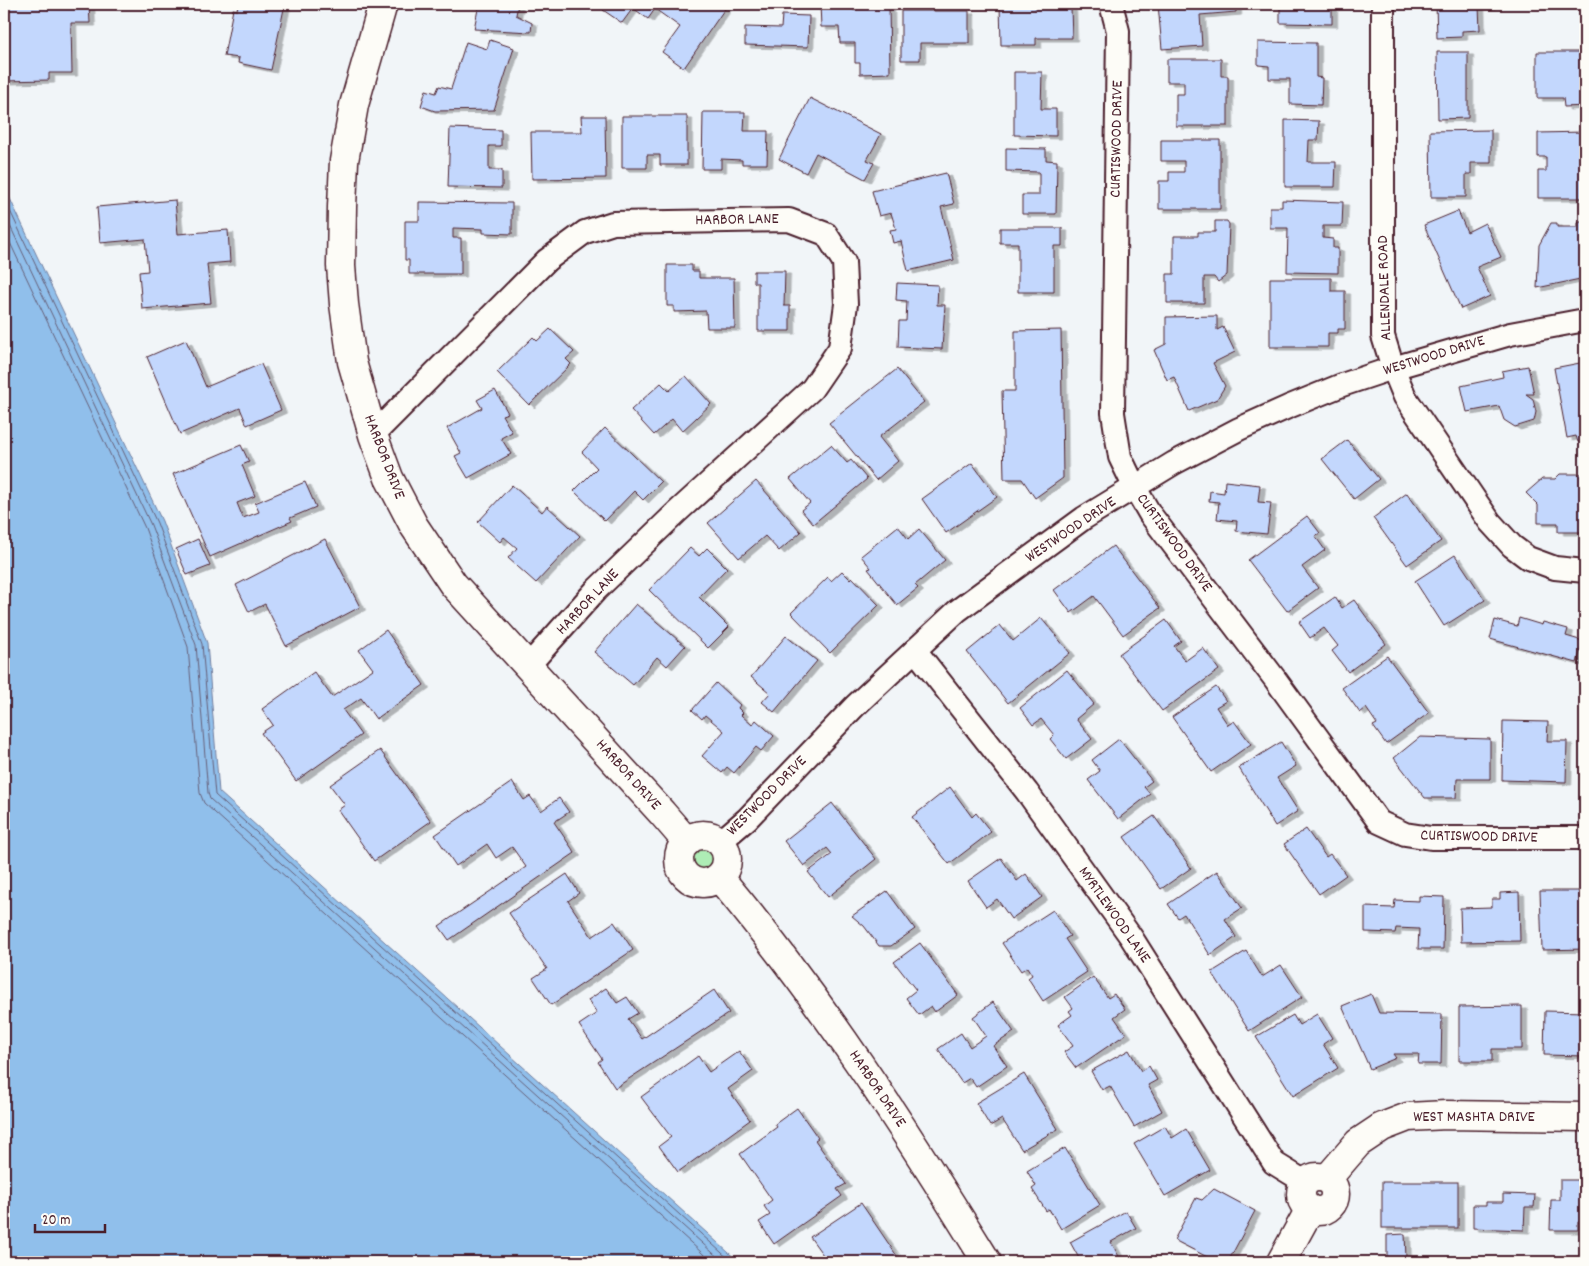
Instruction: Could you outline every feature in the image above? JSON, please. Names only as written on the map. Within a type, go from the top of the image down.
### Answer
[{"type":"street","name":"HARBOR DRIVE","points":[[383,4],[354,105],[344,161],[342,207],[341,266],[344,304],[352,362],[373,435],[389,478],[414,526],[453,584],[687,842]]},
{"type":"street","name":"CURTISWOOD DRIVE","points":[[1111,4],[1118,31],[1113,413],[1120,457],[1135,488],[1150,514],[1275,679],[1379,822],[1405,834],[1431,838],[1585,838]]},
{"type":"street","name":"ALLENDALE ROAD","points":[[1382,4],[1383,336],[1393,368],[1410,405],[1490,522],[1512,546],[1528,558],[1555,568],[1585,571]]},
{"type":"street","name":"HARBOR LANE","points":[[373,435],[547,260],[585,232],[613,223],[789,220],[826,234],[844,262],[846,304],[840,348],[812,389],[677,512],[596,590],[528,666]]},
{"type":"street","name":"WESTWOOD DRIVE","points":[[720,842],[747,819],[855,706],[957,611],[1084,518],[1174,463],[1264,418],[1342,385],[1510,334],[1585,320]]},
{"type":"street","name":"MYRTLEWOOD LANE","points":[[915,650],[1027,792],[1131,937],[1274,1162],[1314,1190]]},
{"type":"street","points":[[700,835],[709,836],[720,842],[728,856],[727,866],[722,875],[714,881],[704,884],[693,882],[686,877],[681,870],[679,861],[680,852],[687,842],[691,838],[700,835]]},
{"type":"street","name":"HARBOR DRIVE","points":[[719,877],[840,1033],[895,1115],[987,1262]]},
{"type":"street","name":"WEST MASHTA DRIVE","points":[[1281,1262],[1314,1190],[1358,1143],[1382,1127],[1408,1117],[1446,1115],[1477,1117],[1585,1117]]},
{"type":"green space","points":[[703,846],[713,850],[717,860],[713,870],[703,874],[693,870],[689,860],[693,850]]},
{"type":"water","points":[[4,186],[162,521],[207,643],[219,792],[739,1262],[4,1262]]},
{"type":"building","points":[[4,4],[89,4],[90,23],[71,23],[72,73],[49,73],[49,80],[4,81]]},
{"type":"building","points":[[238,4],[285,4],[271,70],[238,63],[239,58],[224,56],[233,9],[237,10]]},
{"type":"building","points":[[479,4],[518,4],[516,15],[532,23],[531,32],[474,29]]},
{"type":"building","points":[[608,4],[728,4],[684,68],[662,52],[680,27],[655,9],[648,19],[633,8],[622,23],[603,10]]},
{"type":"building","points":[[820,4],[853,4],[853,10],[856,10],[856,4],[889,4],[890,73],[860,74],[860,63],[855,63],[855,43],[840,43],[839,27],[821,27]]},
{"type":"building","points":[[1000,4],[1035,4],[1035,8],[1071,8],[1072,38],[1036,38],[1036,45],[1001,45]]},
{"type":"building","points":[[1158,4],[1236,4],[1236,12],[1200,15],[1202,46],[1162,49]]},
{"type":"building","points":[[1280,4],[1332,4],[1332,24],[1280,23]]},
{"type":"building","points":[[1436,4],[1491,4],[1491,6],[1479,6],[1480,30],[1462,31],[1462,37],[1437,38]]},
{"type":"building","points":[[901,11],[969,11],[969,43],[920,43],[920,60],[901,60]]},
{"type":"building","points":[[782,15],[809,16],[808,47],[745,45],[745,27],[781,28]]},
{"type":"building","points":[[490,40],[514,48],[494,110],[435,111],[421,106],[426,90],[436,93],[439,86],[451,89],[466,42],[487,49]]},
{"type":"building","points":[[1258,42],[1316,43],[1316,77],[1322,78],[1321,105],[1290,104],[1290,79],[1269,79],[1269,66],[1258,65]]},
{"type":"building","points":[[1437,52],[1468,52],[1468,118],[1438,119]]},
{"type":"building","points":[[1537,52],[1585,52],[1585,106],[1564,107],[1563,98],[1537,98]]},
{"type":"building","points":[[1167,59],[1221,59],[1221,76],[1228,76],[1228,126],[1176,126],[1176,94],[1184,94],[1184,82],[1167,82]]},
{"type":"building","points":[[1014,72],[1042,72],[1041,109],[1056,109],[1056,136],[1014,135]]},
{"type":"building","points":[[810,98],[881,134],[867,160],[874,163],[865,179],[816,153],[806,173],[779,159]]},
{"type":"building","points":[[703,112],[745,112],[744,131],[768,131],[767,164],[742,164],[742,160],[721,159],[721,169],[702,169]]},
{"type":"building","points":[[581,116],[605,116],[606,178],[532,179],[531,132],[582,132]]},
{"type":"building","points":[[622,116],[687,116],[687,165],[660,165],[660,155],[647,155],[647,168],[622,168]]},
{"type":"building","points":[[1285,120],[1319,121],[1318,140],[1309,140],[1308,162],[1336,162],[1335,187],[1285,187]]},
{"type":"building","points":[[450,128],[501,130],[501,146],[489,146],[489,170],[502,170],[502,188],[448,187]]},
{"type":"building","points":[[1491,130],[1491,163],[1471,163],[1471,174],[1466,174],[1466,197],[1431,197],[1430,131]]},
{"type":"building","points":[[1585,132],[1585,198],[1538,198],[1538,171],[1546,171],[1546,157],[1538,157],[1538,133]]},
{"type":"building","points":[[1161,140],[1220,140],[1220,209],[1159,209],[1159,181],[1169,181],[1169,172],[1184,172],[1184,161],[1161,161]]},
{"type":"building","points":[[1006,148],[1046,149],[1046,160],[1057,161],[1056,214],[1022,214],[1022,195],[1039,195],[1039,172],[1006,171]]},
{"type":"building","points":[[946,173],[954,204],[941,207],[954,260],[908,271],[901,241],[893,243],[890,230],[896,229],[891,213],[879,216],[872,191]]},
{"type":"building","points":[[175,200],[178,234],[228,230],[230,262],[207,264],[211,303],[142,309],[139,272],[148,271],[145,239],[100,243],[97,207]]},
{"type":"building","points":[[1282,200],[1343,202],[1342,226],[1323,226],[1323,238],[1333,239],[1333,248],[1338,248],[1338,273],[1287,272],[1288,228],[1270,228],[1270,207],[1282,207]]},
{"type":"building","points":[[419,202],[512,203],[512,234],[483,233],[483,229],[453,228],[453,238],[461,238],[461,274],[409,274],[409,260],[405,260],[405,221],[419,221]]},
{"type":"building","points":[[1458,211],[1467,232],[1485,223],[1501,257],[1477,267],[1490,296],[1461,309],[1424,225]]},
{"type":"building","points":[[1215,221],[1227,221],[1229,224],[1227,275],[1218,282],[1214,277],[1204,277],[1204,303],[1167,303],[1167,274],[1174,274],[1174,236],[1198,236],[1198,232],[1215,232]]},
{"type":"building","points":[[1578,222],[1585,222],[1585,278],[1537,288],[1539,245],[1551,223],[1557,223],[1557,227],[1578,227]]},
{"type":"building","points":[[1000,228],[1062,228],[1062,246],[1054,246],[1054,292],[1018,292],[1018,243],[1000,243]]},
{"type":"building","points":[[667,265],[692,265],[692,271],[699,271],[699,278],[734,278],[735,328],[707,328],[706,311],[674,312],[674,306],[667,306]]},
{"type":"building","points":[[754,271],[785,271],[784,306],[790,306],[790,331],[758,331],[758,283],[754,283]]},
{"type":"building","points":[[1270,278],[1331,278],[1331,291],[1345,291],[1345,329],[1338,329],[1338,333],[1328,333],[1328,347],[1270,347]]},
{"type":"building","points":[[897,283],[938,285],[937,305],[945,305],[942,349],[898,347],[899,321],[906,321],[907,301],[896,300]]},
{"type":"building","points":[[1217,316],[1217,330],[1223,327],[1235,352],[1213,363],[1225,386],[1217,399],[1189,411],[1174,377],[1167,380],[1154,350],[1166,344],[1166,317]]},
{"type":"building","points":[[550,329],[574,352],[566,359],[571,364],[529,405],[497,372],[533,337],[537,341]]},
{"type":"building","points":[[1061,330],[1063,478],[1035,498],[1022,479],[1004,479],[1002,391],[1015,391],[1015,331]]},
{"type":"building","points":[[186,340],[206,387],[261,364],[281,410],[247,425],[240,408],[180,434],[147,357]]},
{"type":"building","points":[[1585,362],[1585,441],[1578,442],[1576,436],[1567,438],[1554,368]]},
{"type":"building","points":[[1528,366],[1534,394],[1526,394],[1533,399],[1536,412],[1534,421],[1515,427],[1504,420],[1499,406],[1467,412],[1461,386],[1503,377],[1502,371]]},
{"type":"building","points":[[897,369],[924,402],[879,437],[898,461],[876,480],[829,423]]},
{"type":"building","points":[[686,376],[711,404],[682,431],[672,419],[654,435],[631,410],[661,383],[669,391]]},
{"type":"building","points":[[495,390],[508,413],[502,415],[512,432],[501,438],[511,454],[468,478],[455,456],[461,453],[447,428],[482,408],[477,400]]},
{"type":"building","points":[[605,428],[661,482],[643,500],[634,491],[605,521],[574,491],[597,468],[582,452]]},
{"type":"building","points":[[1347,440],[1379,479],[1354,499],[1322,459]]},
{"type":"building","points":[[241,445],[249,462],[242,465],[255,496],[237,503],[243,518],[259,512],[255,503],[305,482],[316,507],[290,518],[292,521],[210,557],[173,474]]},
{"type":"building","points":[[831,445],[847,463],[851,460],[867,479],[813,524],[801,510],[810,503],[790,479]]},
{"type":"building","points":[[972,463],[997,497],[946,533],[922,499]]},
{"type":"building","points":[[1560,474],[1585,474],[1585,532],[1558,532],[1558,523],[1538,523],[1538,505],[1526,493],[1542,479],[1555,479]]},
{"type":"building","points":[[756,481],[801,532],[779,551],[765,536],[739,558],[708,523]]},
{"type":"building","points":[[1225,481],[1260,485],[1258,502],[1271,503],[1267,534],[1236,531],[1237,521],[1217,519],[1219,502],[1209,501],[1210,491],[1224,493]]},
{"type":"building","points":[[512,485],[542,512],[547,506],[580,536],[536,583],[508,558],[517,548],[504,537],[500,542],[478,522]]},
{"type":"building","points":[[1407,493],[1441,541],[1407,565],[1373,518]]},
{"type":"building","points":[[1307,516],[1320,533],[1315,536],[1325,550],[1302,567],[1318,588],[1287,611],[1248,560]]},
{"type":"building","points":[[898,526],[908,539],[919,529],[945,560],[915,585],[918,588],[897,605],[868,569],[871,568],[861,556]]},
{"type":"building","points":[[198,539],[210,566],[187,575],[176,549]]},
{"type":"building","points":[[325,539],[360,607],[286,646],[265,604],[249,612],[236,585]]},
{"type":"building","points":[[1113,546],[1160,608],[1123,635],[1094,596],[1071,613],[1054,590]]},
{"type":"building","points":[[690,548],[699,556],[707,548],[727,568],[699,597],[729,627],[708,648],[649,590]]},
{"type":"building","points":[[1455,555],[1485,600],[1444,626],[1415,581]]},
{"type":"building","points":[[842,571],[850,579],[852,577],[879,605],[830,653],[791,613],[828,577],[831,581]]},
{"type":"building","points":[[1335,597],[1342,608],[1354,600],[1386,644],[1348,672],[1332,651],[1338,646],[1324,628],[1310,638],[1299,622]]},
{"type":"building","points":[[636,604],[685,646],[667,666],[657,657],[633,685],[594,652]]},
{"type":"building","points":[[1041,618],[1070,653],[1008,703],[967,652],[1000,625],[1013,641]]},
{"type":"building","points":[[1519,618],[1542,625],[1543,622],[1568,629],[1566,636],[1583,641],[1577,663],[1490,639],[1495,620],[1517,626]]},
{"type":"building","points":[[1166,620],[1181,641],[1174,646],[1185,661],[1203,648],[1219,670],[1162,711],[1119,654]]},
{"type":"building","points":[[1584,621],[1585,621],[1585,673]]},
{"type":"building","points":[[386,630],[424,685],[376,719],[361,698],[343,710],[361,735],[296,781],[261,733],[273,725],[262,709],[314,672],[332,697],[373,669],[359,650]]},
{"type":"building","points":[[786,636],[817,661],[774,712],[762,702],[770,693],[751,677]]},
{"type":"building","points":[[1387,656],[1429,713],[1386,744],[1373,726],[1377,724],[1366,708],[1360,713],[1342,688]]},
{"type":"building","points":[[1067,670],[1094,704],[1076,719],[1092,739],[1066,759],[1050,739],[1054,735],[1041,719],[1033,725],[1020,708]]},
{"type":"building","points":[[716,683],[740,705],[738,708],[743,713],[741,715],[752,725],[756,720],[774,736],[761,751],[756,747],[734,773],[727,767],[722,773],[702,756],[724,731],[705,715],[702,719],[692,710]]},
{"type":"building","points":[[1216,687],[1226,701],[1216,707],[1228,725],[1234,721],[1251,744],[1211,772],[1172,717]]},
{"type":"building","points":[[1503,721],[1548,722],[1547,741],[1567,741],[1566,782],[1502,780]]},
{"type":"building","points":[[1583,732],[1585,732],[1585,780],[1583,780]]},
{"type":"building","points":[[1420,737],[1490,739],[1490,779],[1457,779],[1456,798],[1425,798],[1394,758]]},
{"type":"building","points":[[1119,739],[1152,781],[1144,787],[1150,794],[1118,819],[1088,780],[1100,771],[1092,760]]},
{"type":"building","points":[[1281,742],[1296,766],[1277,778],[1298,811],[1275,826],[1239,768]]},
{"type":"building","points":[[380,750],[431,821],[374,861],[338,810],[345,805],[330,785]]},
{"type":"building","points":[[512,782],[524,800],[530,796],[541,811],[559,798],[569,812],[554,822],[575,853],[449,940],[439,926],[526,867],[512,847],[496,858],[487,844],[456,866],[435,835]]},
{"type":"building","points":[[950,787],[972,817],[976,813],[991,832],[949,864],[912,817]]},
{"type":"building","points":[[832,803],[876,859],[828,897],[808,872],[832,854],[827,848],[804,866],[784,841]]},
{"type":"building","points":[[1154,816],[1191,868],[1161,889],[1124,837]]},
{"type":"building","points":[[1306,829],[1326,857],[1330,854],[1346,875],[1319,894],[1284,844]]},
{"type":"building","points":[[1001,858],[1017,881],[1026,874],[1042,897],[1011,919],[997,899],[986,907],[968,881]]},
{"type":"building","points":[[1217,871],[1242,908],[1225,919],[1236,937],[1210,955],[1184,914],[1178,918],[1168,904]]},
{"type":"building","points":[[567,874],[579,893],[568,901],[592,937],[614,922],[633,950],[551,1005],[533,978],[547,969],[509,913]]},
{"type":"building","points":[[887,891],[915,929],[891,946],[879,946],[864,926],[852,916]]},
{"type":"building","points":[[1540,891],[1585,891],[1585,949],[1542,950]]},
{"type":"building","points":[[1519,892],[1520,941],[1461,942],[1460,908],[1492,907],[1492,899],[1500,899],[1500,893]]},
{"type":"building","points":[[1419,896],[1444,897],[1443,949],[1418,949],[1419,929],[1396,928],[1395,933],[1365,932],[1365,907],[1394,908],[1395,900],[1419,901]]},
{"type":"building","points":[[1053,910],[1070,936],[1065,939],[1087,972],[1043,1001],[1028,978],[1032,975],[1027,967],[1021,971],[1002,943]]},
{"type":"building","points":[[920,943],[958,995],[935,1012],[931,1006],[919,1015],[906,998],[916,990],[894,962]]},
{"type":"building","points":[[1246,951],[1262,977],[1281,965],[1302,997],[1249,1031],[1212,972]]},
{"type":"building","points":[[1093,977],[1108,998],[1114,994],[1125,1009],[1114,1017],[1126,1034],[1076,1068],[1064,1052],[1073,1046],[1058,1025],[1072,1015],[1069,1011],[1073,1008],[1065,997]]},
{"type":"building","points":[[606,988],[617,1003],[627,997],[638,1013],[628,1019],[642,1039],[714,990],[729,1013],[615,1088],[598,1062],[602,1059],[579,1025],[597,1013],[588,1000]]},
{"type":"building","points":[[1371,994],[1379,1013],[1442,1014],[1441,1064],[1418,1064],[1419,1054],[1393,1054],[1396,1058],[1370,1069],[1342,1006]]},
{"type":"building","points":[[993,1002],[1014,1032],[993,1046],[1007,1066],[976,1087],[970,1078],[962,1083],[938,1049],[961,1033],[970,1047],[986,1036],[973,1017]]},
{"type":"building","points":[[1522,1006],[1522,1049],[1492,1049],[1492,1061],[1459,1061],[1459,1007]]},
{"type":"building","points":[[1545,1011],[1585,1012],[1585,1056],[1544,1055]]},
{"type":"building","points":[[1317,1014],[1332,1038],[1323,1044],[1338,1068],[1293,1096],[1256,1037],[1293,1015],[1299,1025]]},
{"type":"building","points":[[1129,1050],[1141,1071],[1149,1066],[1157,1080],[1148,1085],[1162,1111],[1134,1127],[1110,1086],[1102,1090],[1091,1071]]},
{"type":"building","points":[[739,1051],[753,1071],[728,1089],[750,1120],[678,1172],[659,1146],[671,1137],[641,1097],[698,1056],[709,1072]]},
{"type":"building","points":[[1024,1074],[1058,1129],[1022,1150],[1002,1119],[990,1126],[976,1103]]},
{"type":"building","points":[[797,1108],[818,1138],[815,1140],[846,1184],[837,1189],[842,1196],[774,1244],[759,1222],[770,1215],[764,1206],[772,1200],[740,1154],[777,1127],[775,1124]]},
{"type":"building","points":[[1165,1126],[1172,1138],[1186,1129],[1210,1170],[1165,1196],[1134,1144]]},
{"type":"building","points":[[1065,1148],[1100,1205],[1061,1229],[1049,1209],[1046,1211],[1032,1189],[1036,1186],[1027,1171]]},
{"type":"building","points":[[1560,1180],[1581,1180],[1581,1185],[1585,1185],[1585,1222],[1578,1222],[1578,1230],[1550,1230],[1551,1200],[1560,1200]]},
{"type":"building","points":[[1382,1182],[1458,1182],[1458,1228],[1382,1228]]},
{"type":"building","points":[[1214,1189],[1255,1211],[1228,1262],[1217,1262],[1174,1240],[1196,1198],[1202,1200]]},
{"type":"building","points":[[1503,1194],[1535,1195],[1534,1207],[1525,1207],[1524,1230],[1473,1228],[1473,1205],[1486,1205],[1486,1202],[1503,1202]]},
{"type":"building","points":[[861,1203],[901,1262],[828,1262],[810,1237]]},
{"type":"building","points":[[1126,1211],[1136,1228],[1111,1242],[1122,1262],[1081,1262],[1070,1242]]},
{"type":"building","points":[[1405,1234],[1406,1258],[1387,1259],[1387,1235]]}]
